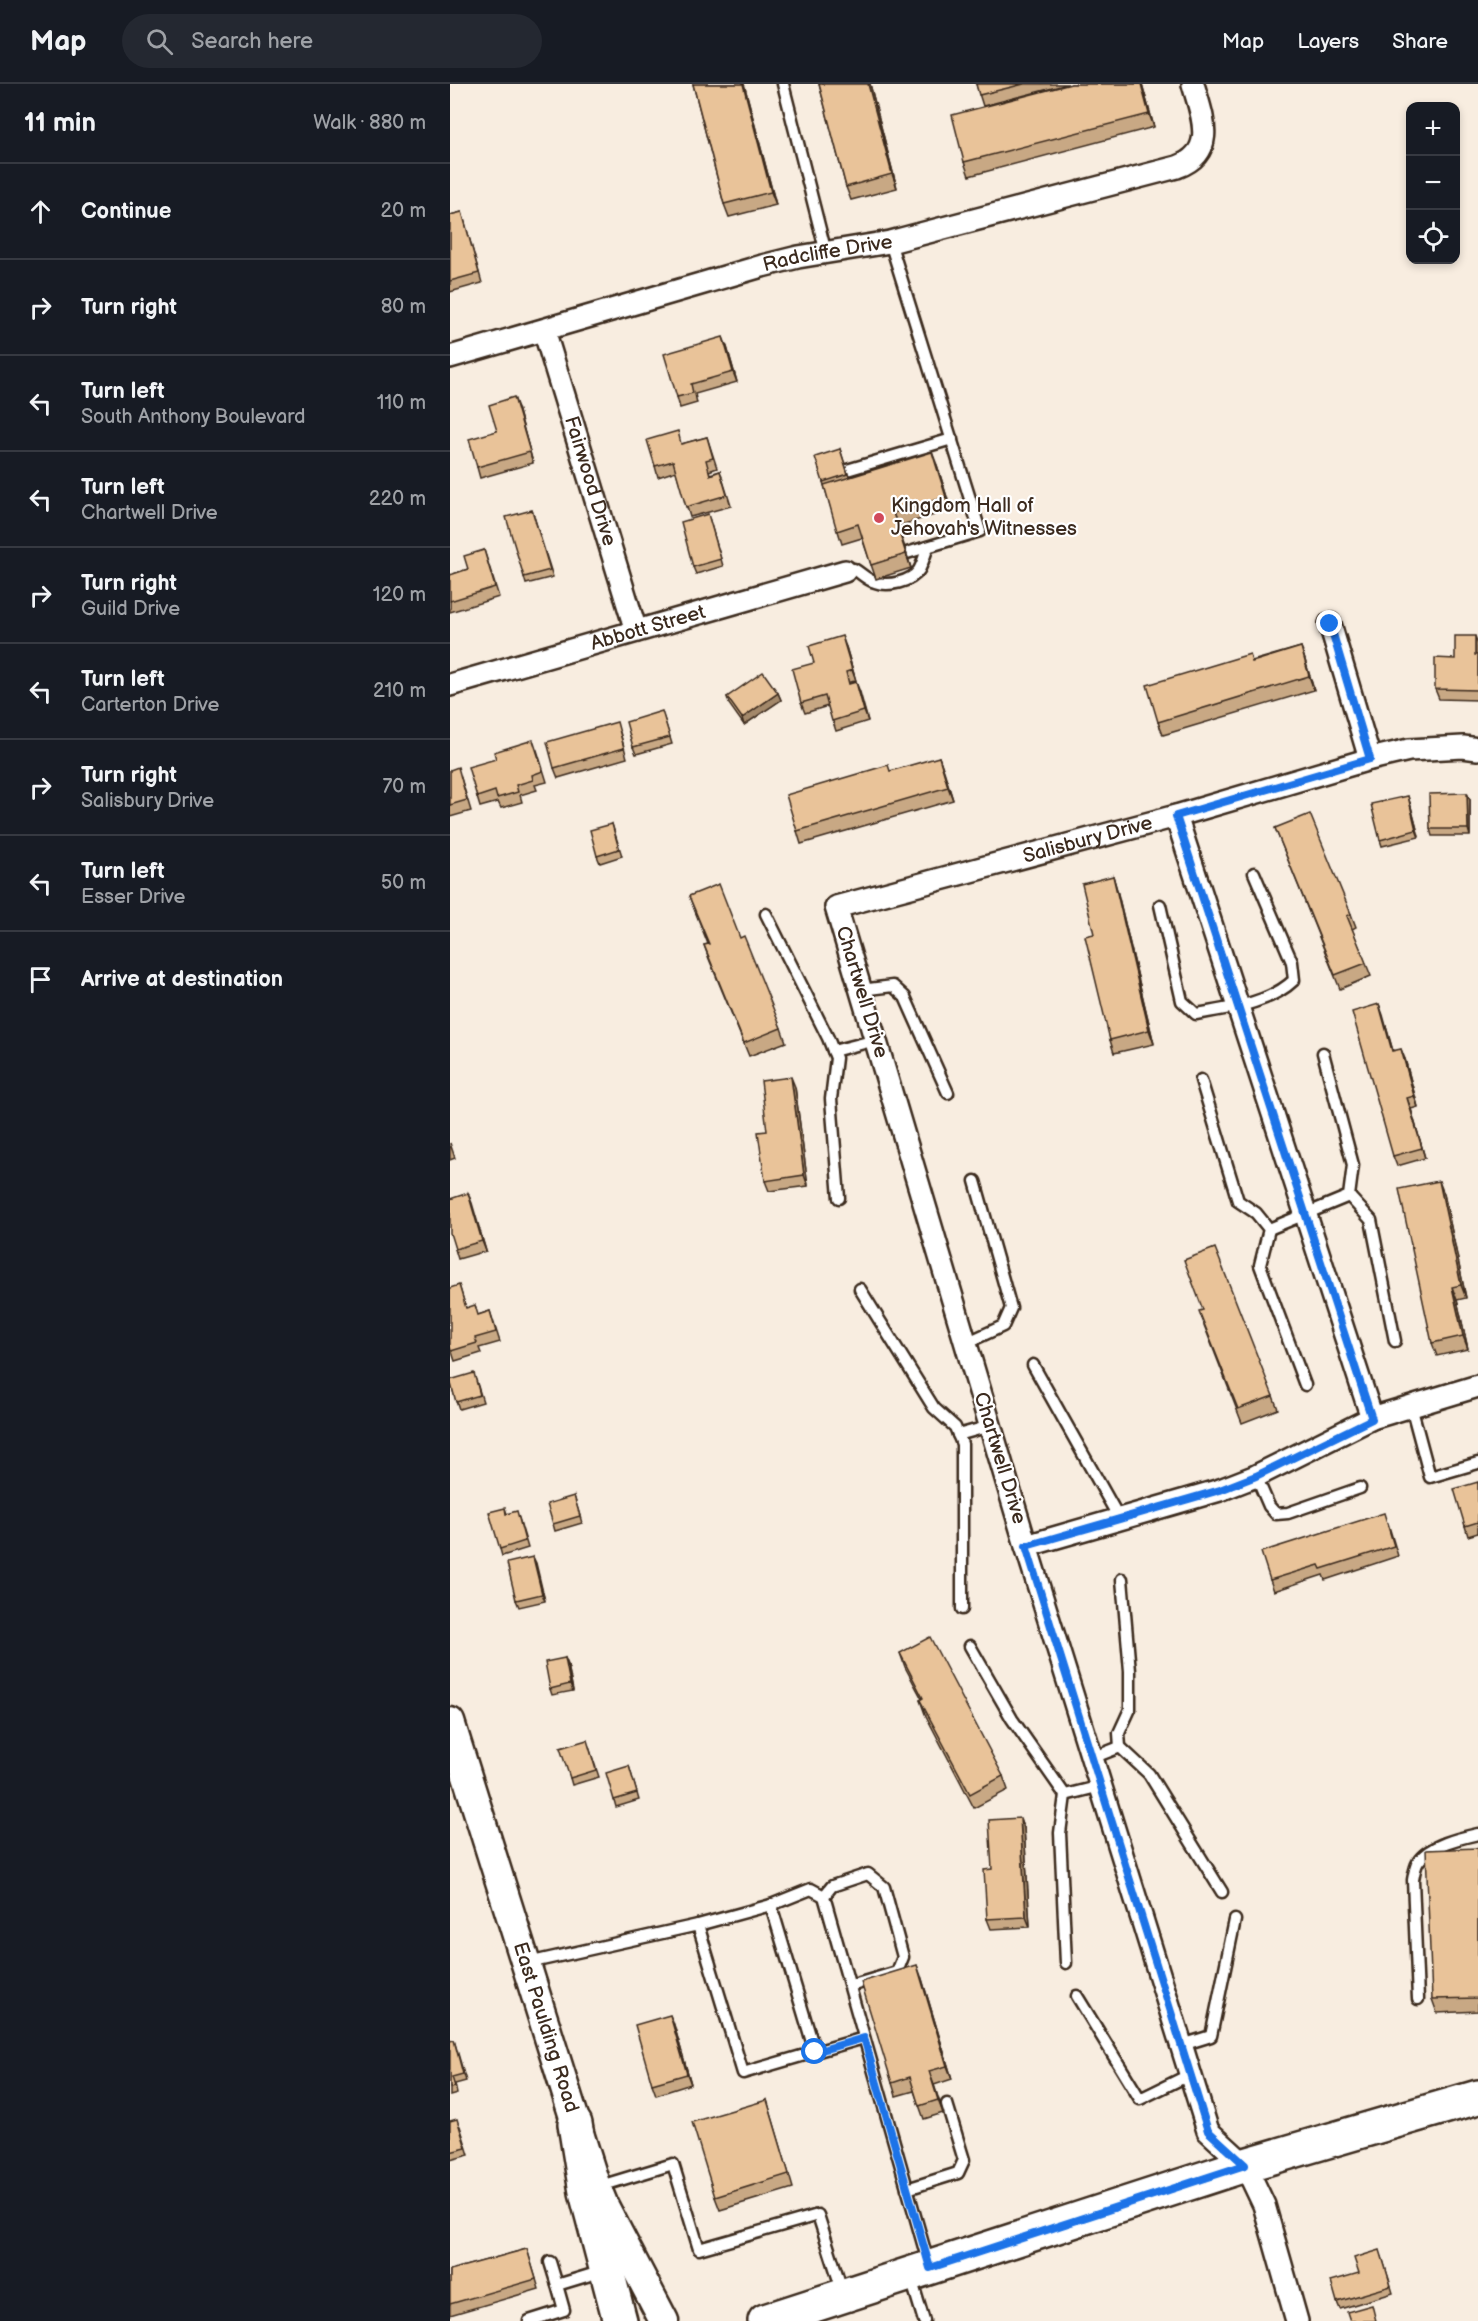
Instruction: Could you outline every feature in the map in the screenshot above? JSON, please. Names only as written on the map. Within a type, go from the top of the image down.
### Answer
[{"type":"main road","name":"East Paulding Road","points":[[450,1722],[524,1963],[597,2187],[664,2321]]},
{"type":"main road","points":[[765,2321],[1245,2165],[1478,2097]]},
{"type":"main road","points":[[575,2124],[586,2192],[620,2321]]},
{"type":"street","name":"Radcliffe Drive","points":[[450,357],[762,266],[890,242],[1177,167],[1193,159],[1201,149],[1204,134],[1203,120],[1193,84]]},
{"type":"street","name":"Fairwood Drive","points":[[544,330],[636,631]]},
{"type":"street","name":"Abbott Street","points":[[450,685],[850,570]]},
{"type":"street","points":[[1330,624],[1370,759]]},
{"type":"street","name":"Salisbury Drive","points":[[837,907],[1176,816],[1370,759],[1408,750],[1463,747],[1478,749]]},
{"type":"street","points":[[1176,816],[1372,1419]]},
{"type":"street","name":"Chartwell Drive","points":[[837,907],[1026,1546],[1208,2131],[1245,2165]]},
{"type":"street","points":[[1026,1546],[1194,1498],[1256,1476],[1372,1419],[1478,1386]]},
{"type":"street","points":[[1245,2165],[1264,2205],[1297,2321]]},
{"type":"lane","points":[[783,84],[826,253]]},
{"type":"lane","points":[[890,242],[980,531],[907,554]]},
{"type":"lane","points":[[847,470],[952,439]]},
{"type":"lane","points":[[850,570],[882,584],[905,580],[919,570],[928,547]]},
{"type":"lane","points":[[850,570],[871,564]]},
{"type":"lane","points":[[1160,905],[1182,1001],[1196,1014],[1238,1006],[1283,990],[1294,980],[1292,962],[1254,873]]},
{"type":"lane","points":[[766,914],[836,1058],[831,1099],[839,1198]]},
{"type":"lane","points":[[861,990],[893,986],[906,997],[948,1093]]},
{"type":"lane","points":[[833,1051],[876,1040]]},
{"type":"lane","points":[[1323,1053],[1353,1166],[1349,1197]]},
{"type":"lane","points":[[1201,1080],[1238,1201],[1256,1213],[1269,1229]]},
{"type":"lane","points":[[966,1343],[1003,1326],[1011,1308],[975,1181]]},
{"type":"lane","points":[[1269,1229],[1349,1197]]},
{"type":"lane","points":[[1349,1197],[1371,1220],[1395,1341]]},
{"type":"lane","points":[[1269,1229],[1260,1265],[1305,1385]]},
{"type":"lane","points":[[860,1289],[934,1408],[955,1426],[962,1444],[962,1610]]},
{"type":"lane","points":[[1033,1365],[1119,1518]]},
{"type":"lane","points":[[1411,1406],[1430,1477],[1478,1463]]},
{"type":"lane","points":[[958,1435],[990,1426]]},
{"type":"lane","points":[[1256,1476],[1269,1506],[1276,1514],[1288,1513],[1360,1488]]},
{"type":"lane","points":[[1122,1579],[1130,1709],[1119,1733],[1120,1747],[1149,1774],[1222,1892]]},
{"type":"lane","points":[[970,1647],[1012,1719],[1065,1795],[1060,1833],[1066,1963]]},
{"type":"lane","points":[[1092,1758],[1120,1747]]},
{"type":"lane","points":[[1065,1795],[1101,1786]]},
{"type":"lane","points":[[1418,1999],[1413,1880],[1416,1863],[1425,1854],[1443,1845],[1478,1834]]},
{"type":"lane","points":[[824,1896],[832,1886],[868,1874],[884,1887],[903,1957],[897,1972],[850,1986]]},
{"type":"lane","points":[[524,1963],[698,1925],[771,1905],[811,1889],[824,1896],[907,2188],[920,2271],[924,2321]]},
{"type":"lane","points":[[771,1905],[815,2052]]},
{"type":"lane","points":[[1182,2045],[1211,2036],[1235,1920]]},
{"type":"lane","points":[[698,1925],[742,2073],[864,2038]]},
{"type":"lane","points":[[1077,1996],[1140,2099],[1191,2074]]},
{"type":"lane","points":[[907,2188],[958,2173],[964,2160],[947,2104]]},
{"type":"lane","points":[[597,2187],[673,2164],[699,2249],[818,2215],[844,2296]]},
{"type":"lane","points":[[529,2321],[564,2310],[550,2262]]},
{"type":"lane","points":[[557,2285],[606,2270]]},
{"type":"building","points":[[693,84],[743,84],[771,192],[724,204]]},
{"type":"building","points":[[819,84],[868,84],[892,174],[846,187]]},
{"type":"building","points":[[976,84],[1024,84],[979,95]]},
{"type":"building","points":[[1071,84],[1141,84],[1149,114],[964,162],[952,115]]},
{"type":"building","points":[[462,212],[479,273],[450,281],[450,215]]},
{"type":"building","points":[[723,337],[733,372],[691,384],[693,393],[677,397],[664,354]]},
{"type":"building","points":[[514,397],[530,452],[477,467],[469,439],[497,431],[489,405]]},
{"type":"building","points":[[678,431],[681,444],[707,437],[713,458],[706,460],[710,475],[720,471],[727,495],[686,507],[673,461],[655,466],[647,440]]},
{"type":"building","points":[[840,449],[848,474],[823,482],[815,457]]},
{"type":"building","name":"Kingdom Hall of Jehovah's Witnesses","points":[[932,452],[946,497],[893,513],[906,554],[871,565],[858,524],[837,531],[824,485]]},
{"type":"building","points":[[532,510],[550,570],[524,577],[506,517]]},
{"type":"building","points":[[708,514],[721,559],[693,567],[681,522]]},
{"type":"building","points":[[484,550],[495,587],[450,601],[450,575],[468,569],[464,556]]},
{"type":"building","points":[[842,636],[852,670],[846,672],[849,684],[856,682],[864,711],[832,721],[825,696],[801,703],[792,669],[814,663],[809,646]]},
{"type":"building","points":[[1455,636],[1475,636],[1475,655],[1478,655],[1478,690],[1435,689],[1435,658],[1455,659]]},
{"type":"building","points":[[1301,647],[1309,676],[1158,722],[1147,685],[1250,654],[1252,662]]},
{"type":"building","points":[[763,672],[778,693],[742,718],[727,697]]},
{"type":"building","points":[[662,711],[670,737],[633,747],[626,722]]},
{"type":"building","points":[[617,722],[624,748],[554,768],[547,742]]},
{"type":"building","points":[[533,740],[543,771],[532,775],[533,780],[516,785],[518,792],[497,798],[495,791],[477,797],[468,767],[496,759],[494,752]]},
{"type":"building","points":[[939,757],[948,787],[797,831],[786,795],[888,765],[890,771]]},
{"type":"building","points":[[458,767],[467,800],[450,805],[450,770]]},
{"type":"building","points":[[1467,793],[1468,829],[1430,829],[1429,794]]},
{"type":"building","points":[[1408,796],[1416,830],[1380,840],[1371,804]]},
{"type":"building","points":[[1310,814],[1351,914],[1347,916],[1366,963],[1335,975],[1275,828]]},
{"type":"building","points":[[612,824],[619,849],[597,856],[590,830]]},
{"type":"building","points":[[1113,876],[1149,1030],[1110,1040],[1085,936],[1094,934],[1082,884]]},
{"type":"building","points":[[719,884],[740,938],[744,936],[781,1028],[744,1043],[704,945],[709,944],[689,896]]},
{"type":"building","points":[[1379,1004],[1392,1051],[1401,1049],[1414,1096],[1407,1098],[1422,1148],[1393,1156],[1352,1012]]},
{"type":"building","points":[[791,1077],[804,1175],[765,1181],[758,1132],[767,1131],[761,1081]]},
{"type":"building","points":[[1439,1181],[1461,1285],[1452,1287],[1463,1336],[1432,1343],[1399,1189]]},
{"type":"building","points":[[468,1193],[482,1241],[455,1249],[450,1233],[450,1199]]},
{"type":"building","points":[[1215,1248],[1273,1396],[1238,1409],[1199,1311],[1203,1310],[1184,1260]]},
{"type":"building","points":[[459,1285],[466,1308],[475,1305],[478,1315],[490,1311],[496,1332],[475,1338],[477,1343],[451,1351],[450,1288]]},
{"type":"building","points":[[474,1373],[480,1395],[456,1402],[450,1380]]},
{"type":"building","points":[[1478,1482],[1478,1522],[1465,1526],[1454,1489]]},
{"type":"building","points":[[574,1496],[580,1516],[553,1524],[547,1504]]},
{"type":"building","points":[[505,1508],[506,1514],[517,1511],[525,1541],[500,1549],[489,1512]]},
{"type":"building","points":[[1384,1513],[1394,1546],[1321,1569],[1319,1565],[1270,1580],[1261,1552]]},
{"type":"building","points":[[533,1557],[542,1594],[516,1600],[507,1563]]},
{"type":"building","points":[[930,1637],[1003,1776],[970,1794],[920,1700],[923,1698],[900,1653]]},
{"type":"building","points":[[565,1658],[570,1684],[550,1689],[545,1662]]},
{"type":"building","points":[[587,1740],[596,1770],[570,1778],[560,1748]]},
{"type":"building","points":[[629,1766],[637,1793],[614,1800],[606,1773]]},
{"type":"building","points":[[1020,1818],[1026,1917],[987,1919],[984,1870],[992,1869],[989,1820]]},
{"type":"building","points":[[1478,1848],[1478,1998],[1432,1999],[1426,1850]]},
{"type":"building","points":[[917,1965],[947,2066],[929,2071],[938,2100],[919,2106],[910,2077],[892,2083],[861,1982]]},
{"type":"building","points":[[670,2015],[687,2074],[652,2084],[635,2025]]},
{"type":"building","points":[[454,2040],[463,2074],[452,2077],[455,2087],[450,2088],[450,2041]]},
{"type":"building","points":[[767,2100],[789,2174],[715,2197],[692,2122]]},
{"type":"building","points":[[457,2119],[466,2148],[450,2152],[450,2121]]},
{"type":"building","points":[[527,2249],[536,2279],[450,2304],[450,2270]]},
{"type":"building","points":[[1380,2250],[1391,2286],[1337,2302],[1331,2281],[1359,2273],[1354,2258]]},
{"type":"building","points":[[1372,2305],[1376,2321],[1350,2321],[1347,2312]]},
{"type":"place","name":"Kingdom Hall of Jehovah's Witnesses","points":[[879,518]]},
{"type":"route","points":[[815,2052],[864,2038],[930,2268],[1245,2165],[1208,2131],[1026,1546],[1220,1490],[1256,1476],[1372,1419],[1176,816],[1370,759],[1330,624]]}]
